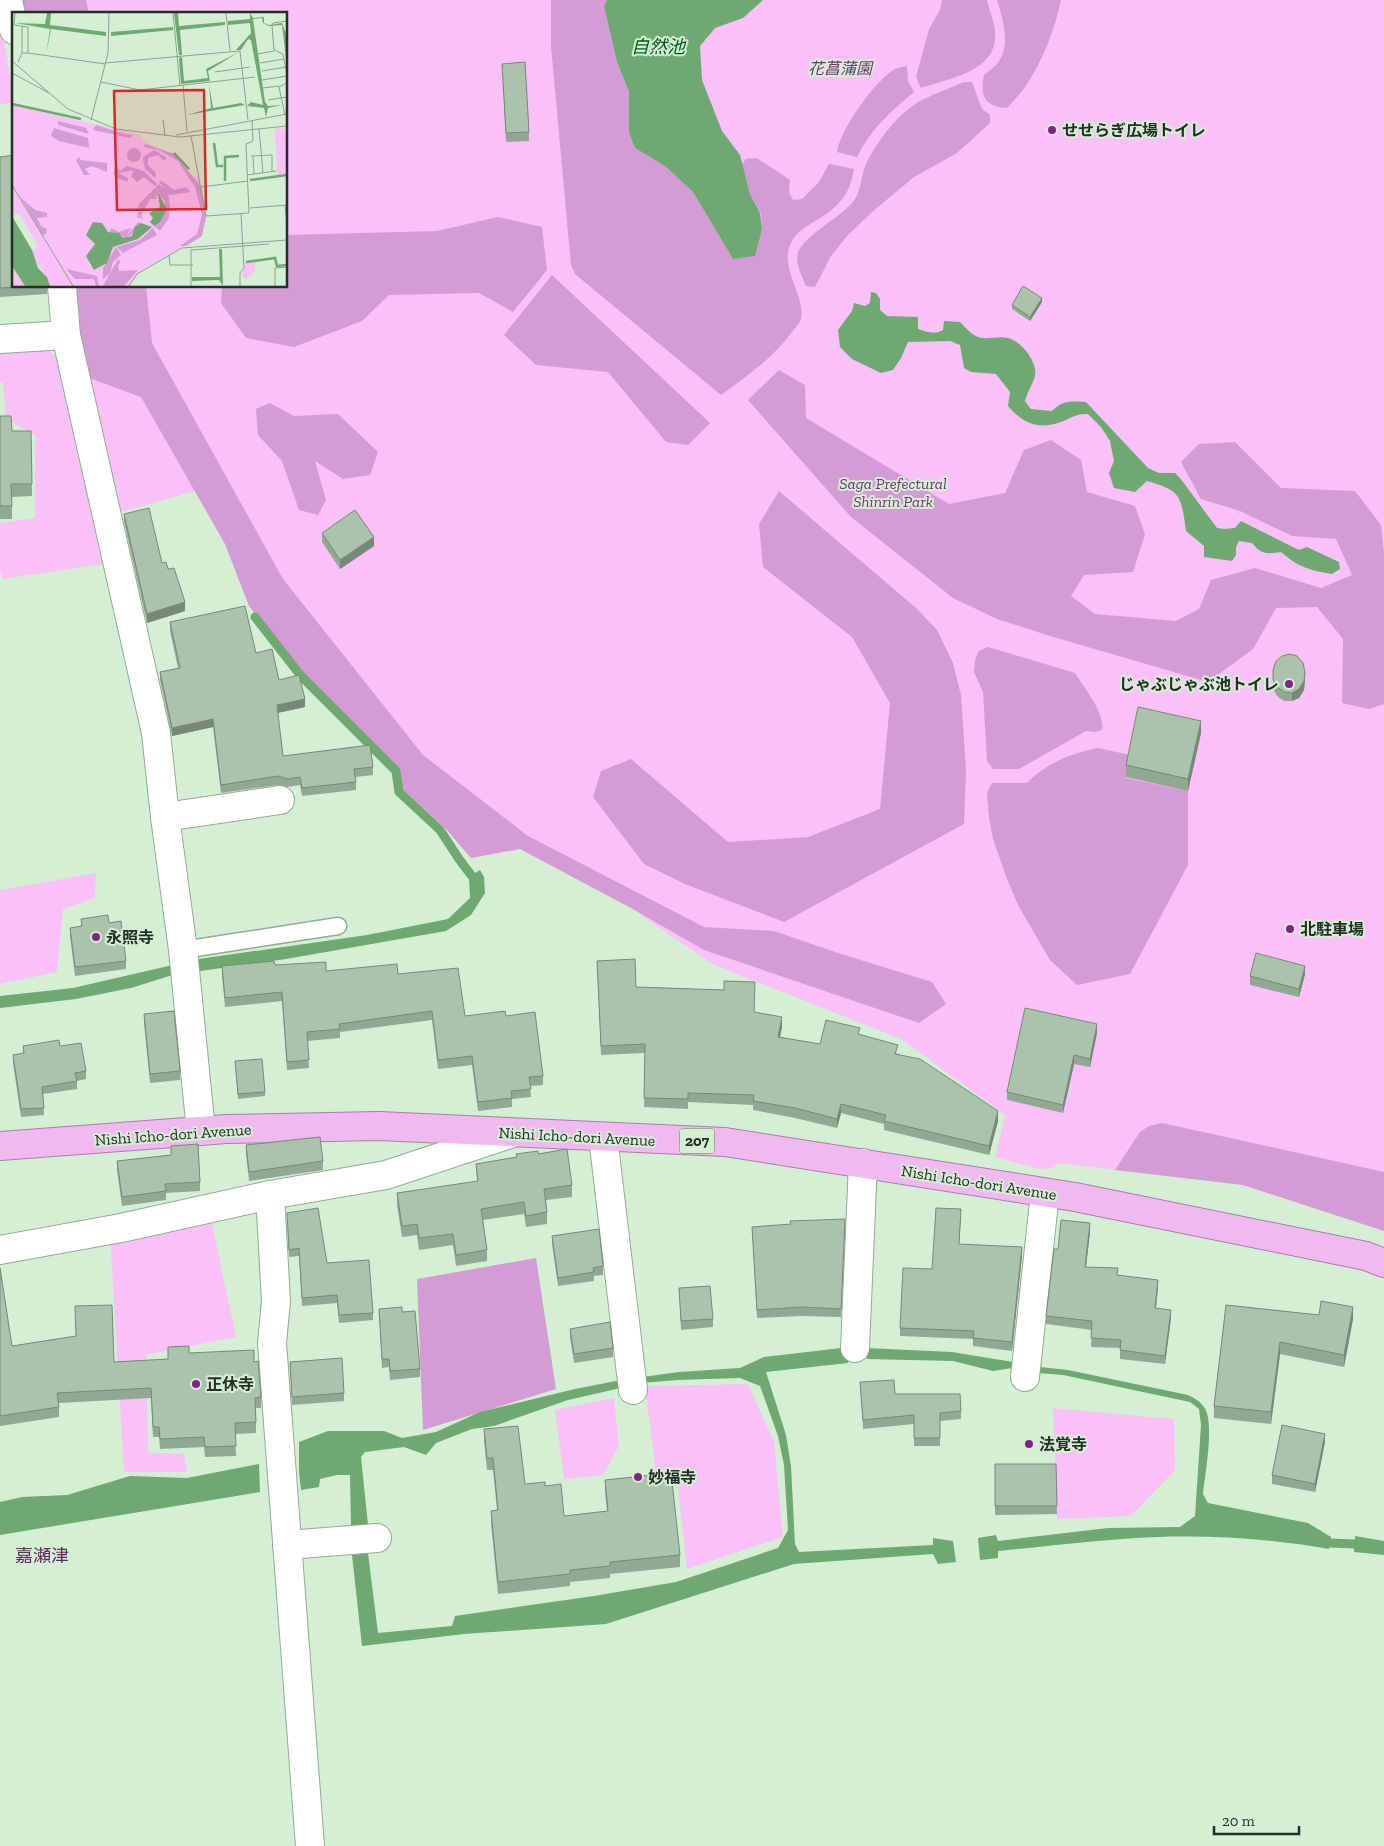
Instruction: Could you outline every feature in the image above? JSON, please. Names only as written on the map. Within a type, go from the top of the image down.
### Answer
[{"type":"highway","name":"Nishi Icho-dori Avenue","points":[[0,1146],[226,1129],[379,1126],[725,1142],[1075,1197],[1366,1256],[1384,1264]]},
{"type":"street","points":[[8,0],[12,20]]},
{"type":"street","points":[[62,288],[66,336],[156,733],[183,950],[201,1131]]},
{"type":"street","points":[[0,339],[66,336]]},
{"type":"street","points":[[165,817],[280,800]]},
{"type":"street","points":[[0,1250],[121,1228],[270,1195],[386,1175],[514,1132]]},
{"type":"street","points":[[603,1137],[632,1382]]},
{"type":"street","points":[[855,1348],[863,1163]]},
{"type":"street","points":[[1026,1369],[1045,1193]]},
{"type":"street","points":[[270,1195],[276,1301],[272,1343],[310,1846]]},
{"type":"street","points":[[287,1545],[377,1538]]},
{"type":"lane","points":[[183,950],[338,926]]},
{"type":"green space","name":"Saga Prefectural Shinrin Park","points":[[21,0],[1384,0],[1384,1231],[1243,1185],[1059,1163],[1053,1168],[1040,1169],[995,1157],[1005,1115],[901,1039],[712,964],[631,908],[520,849],[471,858],[445,828],[400,787],[400,770],[304,675],[249,606],[225,544],[195,491],[113,514],[74,288],[288,288],[288,12],[23,12]]},
{"type":"green space","points":[[21,0],[86,0],[89,12],[23,12]]},
{"type":"green space","points":[[551,0],[607,0],[604,6],[617,62],[629,92],[629,133],[635,148],[665,166],[693,192],[733,259],[762,229],[761,214],[750,194],[742,164],[746,159],[757,158],[790,180],[789,192],[793,200],[802,199],[819,182],[829,164],[854,169],[849,187],[840,202],[800,232],[792,241],[788,251],[790,271],[800,300],[800,322],[768,358],[721,395],[575,274],[571,265],[551,46]]},
{"type":"green space","points":[[942,0],[987,0],[995,31],[994,45],[989,55],[971,71],[921,88],[916,77],[929,29],[940,10]]},
{"type":"green space","points":[[997,0],[1061,0],[1051,34],[1037,67],[1025,87],[1007,108],[993,105],[985,99],[983,94],[984,75],[996,65],[1004,50],[1005,33]]},
{"type":"green space","points":[[0,17],[12,87],[12,103],[0,104]]},
{"type":"green space","points":[[907,66],[908,81],[914,92],[882,122],[868,138],[857,157],[837,152],[844,132],[858,108],[884,77],[893,70]]},
{"type":"green space","points":[[964,82],[972,82],[982,109],[990,115],[990,123],[957,153],[914,177],[872,212],[848,235],[831,256],[815,287],[806,286],[797,261],[801,247],[853,202],[867,162],[883,136],[897,119],[913,105],[927,97]]},
{"type":"green space","points":[[498,217],[542,227],[547,270],[513,312],[479,293],[389,295],[362,321],[294,347],[246,338],[221,303],[222,288],[288,288],[288,235],[437,231]]},
{"type":"green space","points":[[552,275],[710,423],[688,445],[666,442],[608,372],[536,365],[504,335]]},
{"type":"green space","points":[[74,288],[146,288],[152,343],[283,579],[423,755],[528,836],[704,927],[774,931],[932,982],[946,1004],[919,1023],[704,950],[631,908],[520,849],[471,858],[445,828],[400,787],[400,770],[304,675],[249,606],[225,544],[141,397],[81,375]]},
{"type":"green space","points":[[44,346],[59,360],[109,563],[3,579],[0,571],[0,523],[35,518],[35,435],[6,419],[3,383],[0,382],[0,347]]},
{"type":"green space","points":[[779,370],[805,385],[806,418],[949,504],[1005,493],[1024,450],[1051,440],[1081,460],[1087,492],[1135,506],[1145,534],[1133,572],[1084,575],[1071,596],[1095,614],[1176,621],[1199,609],[1211,580],[1255,568],[1321,588],[1352,575],[1336,539],[1292,536],[1240,511],[1201,499],[1181,462],[1199,444],[1235,442],[1281,488],[1355,491],[1381,525],[1384,554],[1384,704],[1369,709],[1342,703],[1343,639],[1317,607],[1276,608],[1253,649],[1208,682],[997,619],[953,598],[851,517],[748,400]]},
{"type":"green space","points":[[270,403],[294,416],[338,414],[378,452],[370,475],[343,479],[315,461],[326,500],[318,515],[299,510],[282,461],[258,435],[256,409]]},
{"type":"green space","points":[[779,491],[916,608],[937,630],[953,663],[961,695],[966,770],[964,824],[784,922],[685,884],[644,864],[593,797],[601,771],[631,759],[728,842],[808,837],[880,809],[890,703],[852,637],[763,567],[759,524]]},
{"type":"green space","points":[[988,647],[1075,673],[1097,708],[1102,723],[1102,730],[1095,732],[1086,731],[1019,769],[993,769],[987,761],[983,692],[974,672],[975,660],[979,651]]},
{"type":"green space","points":[[1098,748],[1130,755],[1126,778],[1188,791],[1188,865],[1130,974],[1077,985],[1050,960],[1019,907],[993,839],[987,793],[992,783],[1027,783],[1051,764]]},
{"type":"green space","points":[[96,873],[95,898],[63,909],[57,972],[0,984],[0,890]]},
{"type":"green space","points":[[1162,1123],[1384,1172],[1384,1231],[1243,1185],[1115,1170],[1140,1132],[1149,1126]]},
{"type":"green space","points":[[210,1214],[236,1337],[146,1355],[148,1453],[184,1454],[187,1472],[124,1472],[110,1235]]},
{"type":"green space","points":[[536,1258],[556,1389],[423,1430],[417,1279]]},
{"type":"green space","points":[[748,1384],[774,1442],[783,1537],[687,1569],[678,1488],[657,1480],[645,1386]]},
{"type":"green space","points":[[614,1398],[619,1446],[603,1475],[564,1479],[555,1410]]},
{"type":"green space","points":[[1053,1408],[1174,1419],[1175,1470],[1131,1516],[1057,1519]]},
{"type":"water","name":"自然池","points":[[607,0],[763,0],[743,18],[715,28],[700,46],[702,80],[722,131],[740,155],[750,194],[760,213],[762,229],[755,256],[733,259],[693,192],[665,166],[635,148],[629,133],[629,92],[617,62],[604,6]]},
{"type":"water","points":[[871,292],[876,293],[880,299],[880,310],[887,316],[918,317],[918,329],[934,333],[943,330],[944,321],[960,322],[978,337],[1004,337],[1013,340],[1028,353],[1034,365],[1035,376],[1025,401],[1031,409],[1052,411],[1067,402],[1086,402],[1148,468],[1159,473],[1175,473],[1217,528],[1235,528],[1241,521],[1299,550],[1307,547],[1339,562],[1340,569],[1332,574],[1311,570],[1294,562],[1281,552],[1265,553],[1252,543],[1239,541],[1236,547],[1236,555],[1232,561],[1204,557],[1204,546],[1186,531],[1181,502],[1173,492],[1147,481],[1135,492],[1114,488],[1109,473],[1114,461],[1110,441],[1101,427],[1088,414],[1077,415],[1061,422],[1046,425],[1032,424],[1026,421],[1008,406],[1010,392],[996,374],[971,372],[964,368],[960,345],[950,341],[908,342],[893,370],[881,373],[852,359],[840,347],[838,330],[852,311],[854,303],[865,306],[870,303]]},
{"type":"water","points":[[480,870],[484,877],[485,893],[471,915],[446,931],[286,959],[193,972],[192,960],[367,935],[448,919],[470,898],[469,877]]},
{"type":"water","points":[[177,964],[179,973],[131,988],[76,999],[0,1008],[0,996],[73,988]]},
{"type":"water","points":[[850,1347],[848,1363],[766,1372],[786,1435],[791,1466],[795,1544],[799,1552],[933,1545],[933,1538],[953,1541],[956,1562],[938,1564],[933,1554],[794,1564],[606,1624],[464,1634],[362,1646],[352,1555],[368,1553],[378,1633],[452,1626],[455,1616],[676,1582],[778,1548],[788,1530],[784,1465],[778,1436],[760,1386],[740,1378],[642,1383],[642,1377],[679,1372],[740,1368],[764,1357]]},
{"type":"water","points":[[866,1348],[952,1352],[1013,1362],[1012,1368],[993,1371],[953,1361],[867,1359]]},
{"type":"water","points":[[1040,1367],[1068,1370],[1188,1395],[1195,1399],[1204,1407],[1209,1424],[1203,1494],[1208,1503],[1308,1523],[1331,1537],[1329,1549],[1244,1538],[1158,1537],[998,1551],[998,1558],[980,1560],[978,1538],[996,1535],[998,1541],[1108,1528],[1180,1527],[1195,1516],[1201,1425],[1199,1409],[1190,1402],[1063,1375],[1037,1373]]},
{"type":"water","points":[[626,1379],[625,1387],[568,1400],[494,1426],[472,1429],[436,1443],[426,1455],[404,1447],[365,1452],[361,1457],[368,1525],[351,1526],[350,1475],[337,1475],[320,1479],[319,1487],[301,1490],[299,1442],[328,1431],[384,1431],[402,1438],[436,1432],[480,1412]]},
{"type":"water","points":[[259,1464],[260,1492],[0,1535],[0,1502],[22,1497],[67,1495],[130,1476],[187,1478]]},
{"type":"water","points":[[1355,1536],[1384,1541],[1384,1555],[1354,1552]]},
{"type":"building","points":[[525,62],[529,132],[506,133],[502,64]]},
{"type":"building","points":[[12,155],[12,287],[0,288],[0,157]]},
{"type":"building","points":[[1023,286],[1042,298],[1030,317],[1012,305]]},
{"type":"building","points":[[0,416],[11,416],[12,431],[31,431],[32,484],[11,484],[12,506],[0,506]]},
{"type":"building","points":[[149,508],[162,563],[166,562],[168,569],[174,568],[185,602],[147,614],[124,514]]},
{"type":"building","points":[[355,510],[374,537],[340,560],[322,533]]},
{"type":"building","points":[[245,606],[256,653],[272,649],[279,680],[299,675],[305,699],[277,705],[283,756],[370,745],[373,767],[354,769],[356,782],[302,788],[300,777],[288,779],[278,776],[221,785],[213,719],[172,728],[160,672],[180,668],[170,622]]},
{"type":"building","name":"じゃぶじゃぶ池トイレ","points":[[1290,654],[1297,656],[1303,663],[1305,672],[1304,681],[1299,689],[1292,693],[1284,692],[1277,687],[1273,679],[1276,661],[1282,656]]},
{"type":"building","points":[[1138,707],[1201,721],[1188,779],[1126,765]]},
{"type":"building","points":[[108,915],[109,923],[121,921],[126,961],[75,967],[70,928],[82,926],[81,919]]},
{"type":"building","points":[[1256,953],[1305,966],[1299,989],[1250,976]]},
{"type":"building","points":[[635,959],[636,987],[724,990],[724,981],[755,982],[754,1012],[782,1017],[778,1037],[820,1044],[826,1020],[860,1028],[858,1034],[898,1045],[895,1054],[920,1059],[998,1111],[989,1146],[884,1121],[886,1115],[841,1104],[837,1119],[795,1108],[753,1101],[754,1095],[688,1093],[688,1099],[644,1098],[645,1044],[601,1046],[597,961]]},
{"type":"building","points":[[274,961],[275,965],[326,962],[326,971],[397,964],[398,974],[458,968],[465,1016],[505,1011],[506,1016],[535,1012],[543,1076],[529,1077],[531,1089],[511,1091],[512,1098],[478,1102],[472,1056],[438,1060],[432,1011],[339,1024],[340,1029],[307,1032],[309,1060],[287,1062],[282,992],[225,998],[222,966]]},
{"type":"building","points":[[1025,1008],[1097,1024],[1090,1059],[1074,1055],[1063,1105],[1007,1092]]},
{"type":"building","points":[[174,1011],[180,1071],[150,1074],[144,1014]]},
{"type":"building","points":[[59,1040],[60,1046],[81,1043],[86,1071],[75,1073],[77,1081],[42,1087],[44,1108],[21,1109],[13,1055],[24,1053],[23,1046]]},
{"type":"building","points":[[262,1059],[265,1092],[238,1094],[235,1061]]},
{"type":"building","points":[[320,1137],[323,1161],[249,1172],[246,1145]]},
{"type":"building","points":[[198,1144],[200,1182],[165,1184],[166,1191],[122,1197],[117,1161],[171,1155],[171,1146]]},
{"type":"building","points":[[567,1149],[572,1185],[544,1189],[547,1212],[526,1216],[524,1202],[481,1209],[487,1250],[456,1255],[453,1234],[419,1238],[417,1224],[402,1226],[397,1193],[478,1181],[476,1164],[517,1157],[516,1154],[538,1151],[538,1154]]},
{"type":"building","points":[[318,1208],[327,1263],[369,1260],[373,1313],[339,1315],[337,1295],[302,1298],[299,1248],[289,1250],[287,1213]]},
{"type":"building","points":[[936,1208],[961,1209],[959,1244],[1022,1247],[1012,1342],[973,1338],[974,1331],[900,1328],[903,1268],[932,1269]]},
{"type":"building","points":[[845,1219],[841,1309],[801,1307],[757,1310],[752,1227],[791,1224],[790,1221]]},
{"type":"building","points":[[1061,1220],[1090,1223],[1085,1267],[1118,1268],[1117,1275],[1158,1280],[1155,1308],[1171,1310],[1165,1356],[1120,1350],[1121,1340],[1091,1338],[1092,1321],[1046,1316],[1054,1249],[1058,1249]]},
{"type":"building","points":[[599,1229],[603,1266],[593,1268],[594,1272],[558,1278],[552,1236]]},
{"type":"building","points":[[0,1268],[12,1346],[76,1336],[75,1306],[112,1305],[114,1362],[168,1359],[168,1347],[189,1346],[189,1353],[254,1350],[254,1362],[258,1361],[261,1397],[255,1398],[256,1422],[235,1423],[236,1446],[205,1447],[204,1437],[160,1439],[159,1427],[153,1427],[151,1388],[57,1393],[59,1407],[0,1416]]},
{"type":"building","points":[[710,1286],[713,1319],[681,1321],[679,1288]]},
{"type":"building","points":[[1321,1301],[1353,1307],[1344,1355],[1280,1342],[1271,1412],[1214,1406],[1226,1305],[1319,1315]]},
{"type":"building","points":[[402,1307],[402,1312],[415,1311],[420,1369],[390,1371],[389,1359],[382,1359],[379,1309]]},
{"type":"building","points":[[610,1322],[613,1348],[574,1354],[570,1329]]},
{"type":"building","points":[[342,1358],[344,1393],[292,1397],[290,1362]]},
{"type":"building","points":[[894,1380],[895,1394],[960,1394],[961,1411],[940,1413],[940,1438],[914,1438],[914,1415],[863,1420],[860,1382]]},
{"type":"building","points":[[1282,1425],[1325,1434],[1315,1484],[1272,1475]]},
{"type":"building","points":[[518,1426],[525,1484],[545,1482],[545,1486],[561,1484],[564,1516],[608,1511],[605,1480],[661,1474],[662,1482],[672,1481],[680,1555],[610,1562],[610,1566],[570,1570],[570,1574],[498,1582],[491,1511],[498,1510],[493,1458],[487,1458],[484,1429]]},
{"type":"building","points":[[995,1464],[1056,1464],[1057,1506],[995,1506]]},
{"type":"waterway","points":[[255,617],[301,676],[396,771],[399,792],[440,830],[471,875]]},
{"type":"waterway","points":[[1330,1543],[1355,1544]]},
{"type":"place","name":"せせらぎ広場トイレ","points":[[1052,130]]},
{"type":"place","name":"じゃぶじゃぶ池トイレ","points":[[1289,684]]},
{"type":"place","name":"北駐車場","points":[[1290,929]]},
{"type":"place","name":"永照寺","points":[[96,937]]},
{"type":"place","name":"正休寺","points":[[196,1384]]},
{"type":"place","name":"法覚寺","points":[[1029,1444]]},
{"type":"place","name":"妙福寺","points":[[638,1477]]},
{"type":"district","name":"嘉瀬津","points":[[42,1556]]},
{"type":"park label","name":"花菖蒲園","points":[[840,68]]}]
